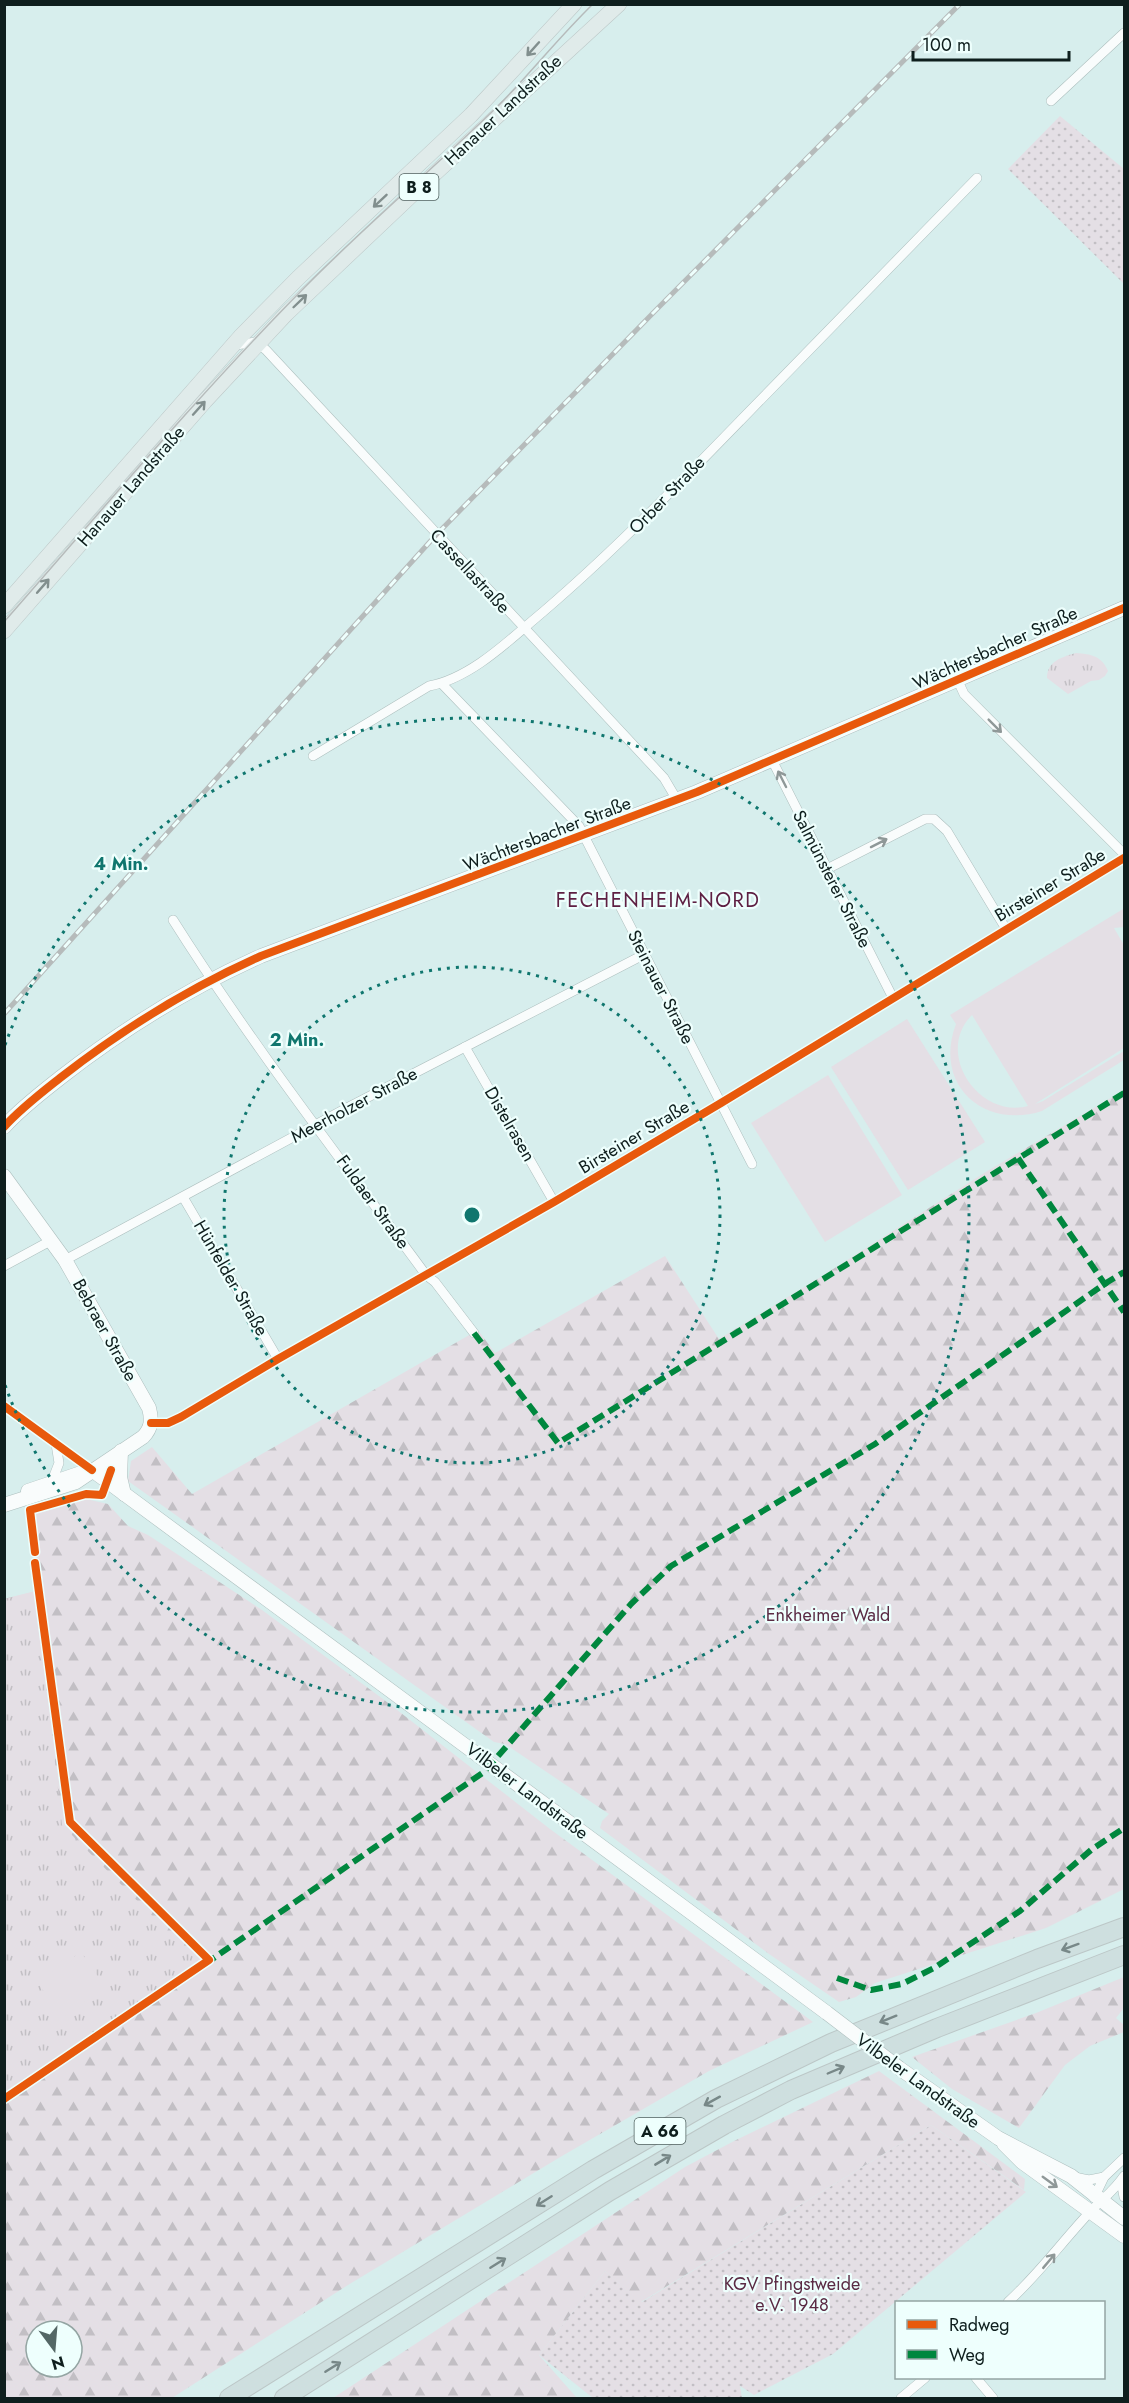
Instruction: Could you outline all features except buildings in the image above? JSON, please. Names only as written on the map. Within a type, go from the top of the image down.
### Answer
[{"type":"highway","name":"A 66","points":[[229,2398],[593,2170],[716,2098],[841,2039],[1037,1959],[1125,1927]]},
{"type":"highway","name":"A 66","points":[[284,2398],[610,2191],[743,2115],[791,2090],[937,2028],[1125,1955]]},
{"type":"main road","name":"Hanauer Landstraße","points":[[4,606],[232,347],[298,278],[485,102],[574,4]]},
{"type":"main road","name":"Hanauer Landstraße","points":[[4,631],[183,427],[286,314],[418,188],[619,4]]},
{"type":"main road","name":"Wächtersbacher Straße","points":[[4,1127],[48,1088],[106,1043],[165,1004],[211,979],[261,956],[677,800],[1125,608]]},
{"type":"main road","name":"Bebraer Straße","points":[[4,1176],[65,1260],[148,1408],[151,1423]]},
{"type":"main road","points":[[67,1487],[147,1433],[151,1423]]},
{"type":"main road","points":[[4,1504],[67,1487],[94,1485],[124,1494],[119,1472],[121,1451]]},
{"type":"main road","points":[[4,1504],[52,1481],[92,1470]]},
{"type":"main road","name":"Vilbeler Landstraße","points":[[92,1470],[950,2106],[998,2138],[1071,2176],[1125,2218]]},
{"type":"main road","name":"Vilbeler Landstraße","points":[[998,2138],[1022,2162],[1125,2236]]},
{"type":"street","points":[[1051,101],[1125,33]]},
{"type":"street","name":"Orber Straße","points":[[313,756],[429,687],[442,684],[478,663],[566,593],[637,527],[977,178]]},
{"type":"street","points":[[232,347],[244,342],[259,343]]},
{"type":"street","name":"Cassellastraße","points":[[259,343],[664,778],[677,800]]},
{"type":"street","points":[[958,681],[964,694],[1125,856]]},
{"type":"street","name":"Steinauer Straße","points":[[442,684],[579,826],[752,1164]]},
{"type":"street","name":"Salmünsterer Straße","points":[[772,760],[893,998]]},
{"type":"street","points":[[827,869],[925,819],[934,819],[947,831],[1006,929]]},
{"type":"street","name":"Birsteiner Straße","points":[[151,1423],[168,1423],[181,1418],[278,1359],[554,1202],[721,1103],[1125,856]]},
{"type":"street","name":"Fuldaer Straße","points":[[172,920],[211,979],[317,1126],[426,1275],[435,1282],[474,1333]]},
{"type":"street","name":"Meerholzer Straße","points":[[65,1260],[645,954]]},
{"type":"street","name":"Distelrasen","points":[[465,1047],[554,1202]]},
{"type":"street","name":"Hünfelder Straße","points":[[183,1197],[278,1359]]},
{"type":"street","points":[[4,1266],[52,1240]]},
{"type":"street","name":"Vilbeler Landstraße","points":[[4,1406],[92,1470]]},
{"type":"street","points":[[52,1481],[59,1463],[56,1444]]},
{"type":"street","points":[[1071,2176],[1089,2180],[1104,2177],[1125,2158]]},
{"type":"street","points":[[1009,2301],[1030,2283],[1090,2211],[1099,2197],[1104,2177]]},
{"type":"street","points":[[1099,2197],[1123,2179]]},
{"type":"street","points":[[1123,2179],[1125,2198]]},
{"type":"street","points":[[901,2398],[924,2379]]},
{"type":"street","points":[[977,2379],[993,2398]]},
{"type":"green space","points":[[1060,116],[1124,169],[1124,284],[1008,169]]},
{"type":"green space","points":[[1076,653],[1095,657],[1103,662],[1108,671],[1099,680],[1091,681],[1068,694],[1047,678],[1048,672],[1056,661]]},
{"type":"green space","points":[[1123,909],[1124,927],[1114,928],[1124,945],[1124,1048],[1035,1104],[1124,1051],[1124,1060],[1042,1111],[1020,1115],[1000,1114],[983,1108],[968,1097],[958,1083],[951,1066],[951,1046],[956,1024],[950,1015]],"holes":[[[972,1015],[1028,1106],[1010,1107],[993,1103],[967,1080],[960,1064],[958,1047],[961,1030]]]},
{"type":"green space","points":[[907,1019],[985,1142],[908,1190],[831,1067]]},
{"type":"green space","points":[[828,1075],[902,1195],[825,1242],[751,1123]]},
{"type":"green space","name":"Enkheimer Wald","points":[[1124,1090],[1124,1889],[1046,1928],[875,1983],[856,1997],[839,2002],[769,1954],[600,1828],[602,1821],[609,1814],[505,1744],[494,1742],[128,1481],[131,1461],[152,1447],[192,1494],[478,1330],[495,1353],[665,1256],[719,1339],[984,1173]]},
{"type":"green space","points":[[86,1499],[108,1504],[128,1526],[148,1535],[262,1610],[383,1699],[550,1829],[813,2022],[709,2071],[562,2156],[348,2285],[172,2398],[5,2398],[4,1599],[36,1591],[32,1511]]},
{"type":"green space","points":[[36,1591],[62,1825],[201,1965],[5,2095],[4,1599]]},
{"type":"green space","points":[[81,1952],[105,1987],[63,2018],[37,1982]]},
{"type":"green space","points":[[1124,1977],[1124,2008],[1116,2018],[1124,2025],[1124,2032],[1090,2046],[1065,2065],[1019,2128],[952,2089],[912,2057],[1036,2013]]},
{"type":"green space","points":[[879,2071],[1025,2179],[1024,2190],[931,2125],[641,2302],[605,2271],[539,2355],[577,2398],[333,2398],[685,2167]]},
{"type":"green space","name":"KGV Pfingstweide e.V. 1948","points":[[931,2125],[1026,2192],[833,2354],[754,2395],[740,2386],[742,2398],[593,2398],[539,2355],[605,2271],[642,2302]]},
{"type":"tram line","points":[[4,622],[152,452],[266,327],[352,241],[497,107],[593,4]]},
{"type":"railway","points":[[4,1014],[436,535],[960,4]]},
{"type":"marked path","points":[[474,1333],[558,1443],[1124,1093]]},
{"type":"marked path","points":[[1018,1158],[1124,1312]]},
{"type":"marked path","points":[[205,1964],[484,1772],[631,1604],[671,1566],[875,1444],[1124,1272]]},
{"type":"marked path","points":[[837,1978],[871,1990],[902,1984],[934,1968],[1020,1911],[1091,1850],[1124,1828]]},
{"type":"cycle path","points":[[4,1127],[60,1078],[132,1026],[207,982],[261,956],[697,792],[1124,608]]},
{"type":"cycle path","points":[[151,1423],[168,1423],[181,1417],[278,1359],[554,1202],[1124,858]]},
{"type":"cycle path","points":[[4,1406],[92,1470]]},
{"type":"cycle path","points":[[35,1552],[30,1510],[86,1494],[102,1495],[111,1470]]},
{"type":"cycle path","points":[[4,2099],[209,1960],[70,1822],[35,1563]]},
{"type":"district","name":"FECHENHEIM-NORD","points":[[658,900]]}]
